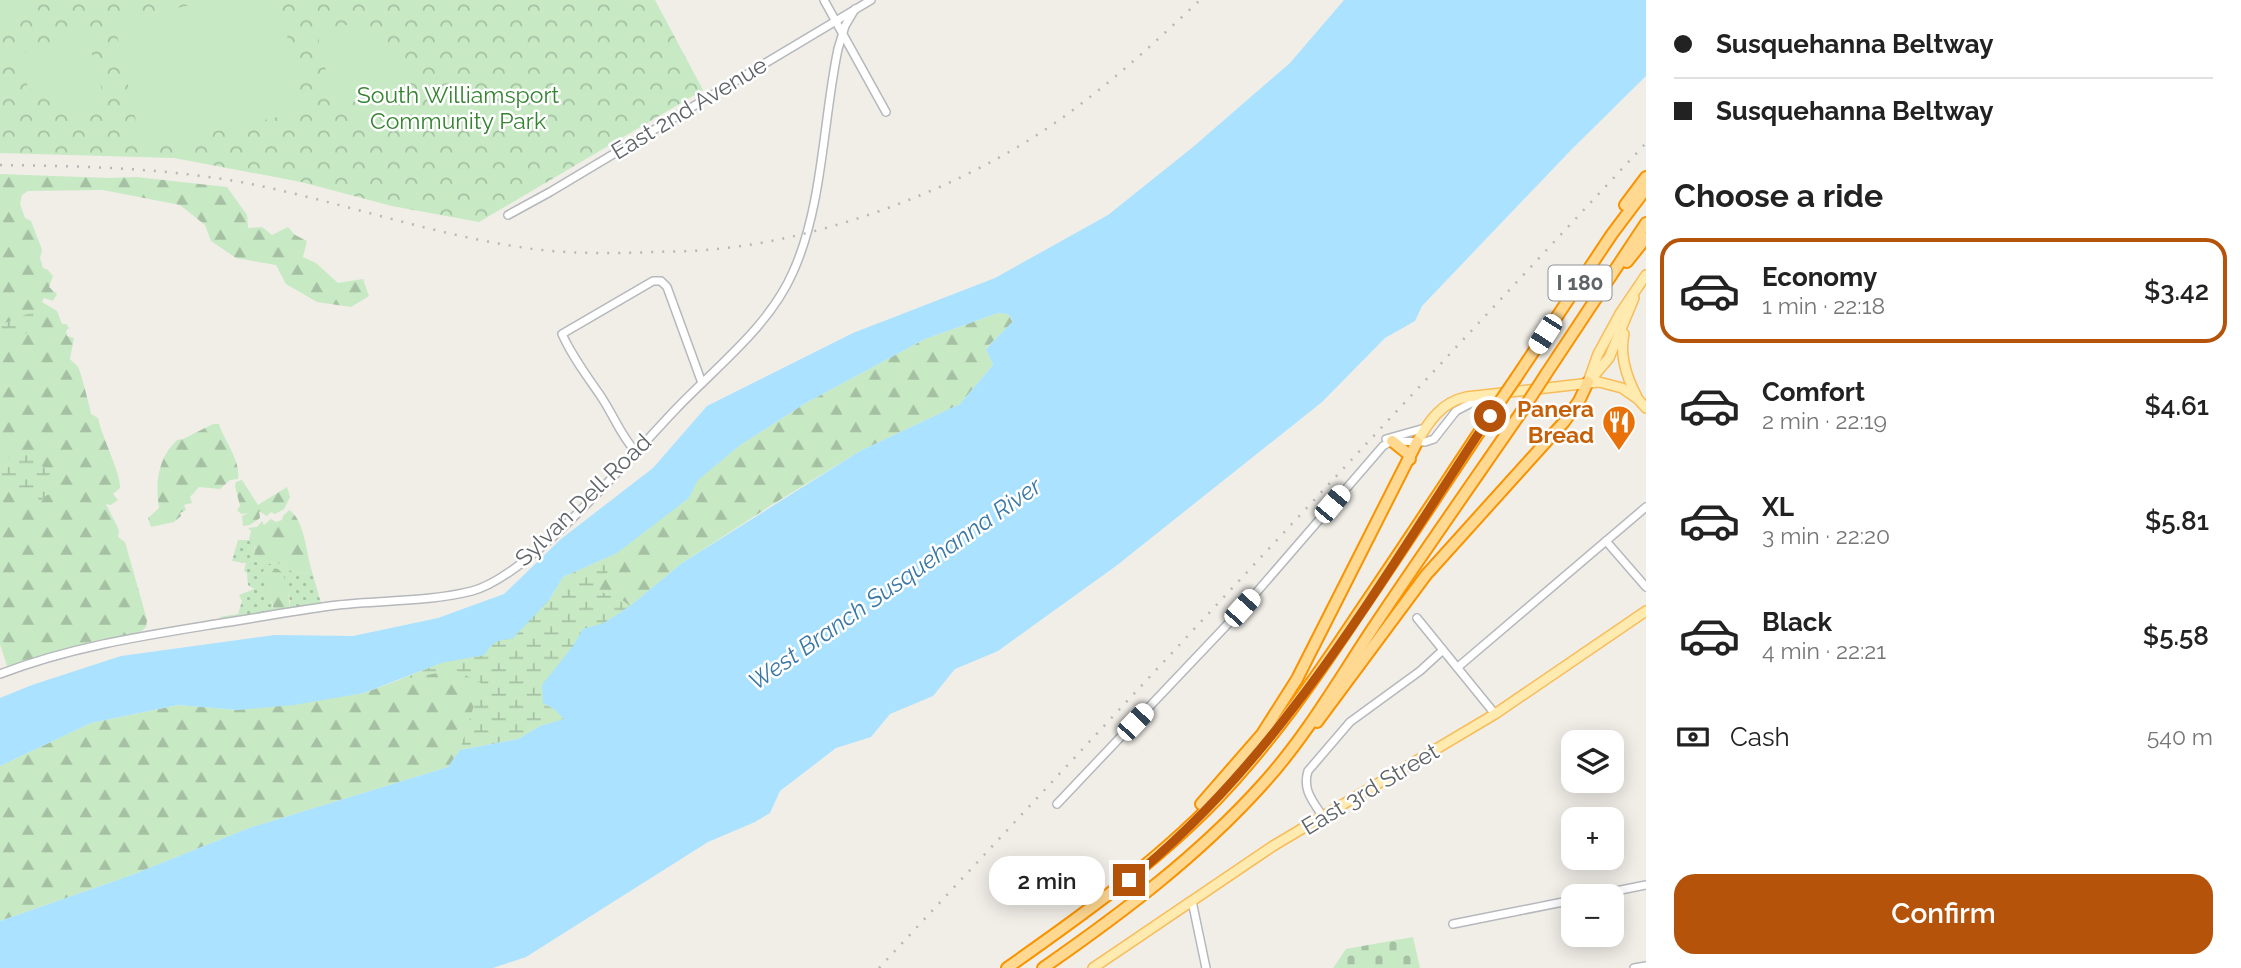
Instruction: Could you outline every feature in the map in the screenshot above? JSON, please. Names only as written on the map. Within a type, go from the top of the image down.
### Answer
[{"type":"highway","points":[[1575,289],[1614,223],[1646,177]]},
{"type":"highway","name":"I 180","points":[[1007,968],[1143,868],[1218,797],[1280,726],[1329,658],[1612,234],[1646,189]]},
{"type":"highway","name":"I 180","points":[[1043,968],[1102,927],[1175,870],[1237,811],[1294,747],[1646,223]]},
{"type":"highway","points":[[1584,316],[1646,238]]},
{"type":"highway","points":[[1294,747],[1321,718],[1426,575],[1564,422],[1588,382]]},
{"type":"highway","points":[[1143,868],[1232,771],[1279,709],[1309,657],[1417,442]]},
{"type":"highway","points":[[1387,444],[1402,447],[1410,459]]},
{"type":"main road","points":[[1588,382],[1598,354],[1621,312],[1646,275]]},
{"type":"main road","points":[[1636,291],[1623,340],[1623,355],[1629,382],[1646,408]]},
{"type":"main road","points":[[1588,382],[1609,358],[1628,317]]},
{"type":"main road","points":[[1417,442],[1440,410],[1454,401],[1588,382],[1611,384],[1638,399]]},
{"type":"main road","name":"East 3rd Street","points":[[1093,968],[1273,846],[1496,714],[1646,611]]},
{"type":"street","points":[[824,0],[886,112]]},
{"type":"street","name":"East 2nd Avenue","points":[[508,215],[870,0]]},
{"type":"street","name":"Sylvan Dell Road","points":[[0,674],[55,654],[142,635],[337,605],[450,595],[484,587],[510,570],[558,530],[773,307],[793,273],[810,225],[834,68],[841,35],[855,9]]},
{"type":"street","points":[[635,452],[622,436],[562,334],[653,281],[661,281],[667,287],[702,383]]},
{"type":"street","points":[[1638,399],[1646,392]]},
{"type":"street","points":[[1057,804],[1242,608],[1387,444],[1434,439],[1456,411],[1489,395]]},
{"type":"street","points":[[1387,444],[1385,440],[1392,436],[1425,428]]},
{"type":"street","points":[[1458,667],[1646,507]]},
{"type":"street","points":[[1606,541],[1646,587]]},
{"type":"street","points":[[1417,618],[1496,714]]},
{"type":"street","points":[[1323,817],[1308,794],[1307,773],[1350,722],[1420,671],[1443,649]]},
{"type":"street","points":[[1624,889],[1646,885]]},
{"type":"street","points":[[1192,901],[1206,968]]},
{"type":"street","points":[[1453,924],[1561,902]]},
{"type":"street","points":[[1634,968],[1646,965]]},
{"type":"green space","name":"South Williamsport Community Park","points":[[0,0],[655,0],[703,90],[479,222],[392,206],[301,182],[174,158],[0,153]]},
{"type":"green space","points":[[0,0],[35,0],[41,19],[0,21]]},
{"type":"green space","points":[[213,0],[279,0],[304,111],[142,148],[114,22]]},
{"type":"green space","points":[[346,25],[370,32],[389,45],[403,64],[411,88],[340,105],[333,100],[316,29]]},
{"type":"green space","points":[[86,32],[106,105],[80,110],[55,105],[29,88],[12,56]]},
{"type":"green space","points":[[0,174],[136,177],[227,187],[247,215],[248,228],[262,227],[272,235],[288,227],[295,235],[307,241],[303,257],[316,263],[338,283],[363,279],[369,296],[351,307],[317,302],[286,284],[276,265],[236,258],[211,241],[205,225],[180,205],[103,190],[28,191],[22,195],[20,204],[25,218],[31,221],[42,250],[40,258],[43,268],[53,276],[49,287],[57,294],[53,301],[44,298],[42,302],[57,311],[62,324],[69,328],[66,331],[67,336],[74,338],[70,359],[79,369],[91,414],[98,418],[118,474],[120,488],[113,494],[118,500],[111,505],[106,504],[119,530],[118,537],[125,542],[147,620],[146,627],[139,633],[90,642],[7,666],[0,644],[0,330],[11,321],[0,325]]},
{"type":"green space","points":[[43,308],[51,314],[37,318],[28,333],[17,334],[0,330],[0,325]]},
{"type":"green space","points":[[998,313],[1008,314],[1013,322],[986,348],[993,365],[960,404],[860,451],[682,563],[630,606],[604,623],[460,750],[448,767],[249,828],[129,876],[0,921],[0,766],[91,723],[178,705],[237,710],[364,693],[441,663],[549,600],[689,498],[696,481],[739,446],[804,404],[925,339]]},
{"type":"green space","points":[[213,424],[219,424],[232,451],[238,479],[230,480],[220,489],[199,487],[190,497],[192,503],[184,505],[186,510],[180,513],[181,516],[174,522],[151,527],[148,518],[159,508],[159,471],[166,455],[177,440]]},
{"type":"green space","points":[[14,455],[26,455],[34,459],[50,473],[44,487],[55,494],[47,495],[40,501],[34,493],[25,492],[18,499],[0,477],[0,462]]},
{"type":"green space","points":[[242,480],[258,505],[287,487],[290,497],[284,509],[275,514],[271,512],[267,516],[259,511],[260,518],[243,526],[242,516],[248,513],[241,514],[237,510],[240,506],[235,486],[236,482]]},
{"type":"green space","points":[[289,510],[298,520],[304,536],[311,568],[307,574],[291,571],[276,562],[262,566],[252,558],[255,548],[249,540],[251,531],[248,528],[257,527],[262,521],[264,525],[271,519],[276,522],[282,520]]},
{"type":"green space","points":[[238,540],[249,540],[254,544],[255,561],[265,564],[276,562],[291,571],[307,574],[311,568],[321,603],[289,610],[290,601],[285,581],[264,571],[274,613],[225,619],[219,617],[238,614],[242,601],[239,595],[254,589],[248,585],[247,573],[244,571],[246,563],[232,561]]},
{"type":"green space","points":[[617,553],[598,591],[621,599],[630,606],[604,623],[583,629],[543,703],[565,719],[540,726],[518,739],[460,750],[481,683],[455,670],[399,680],[441,663],[484,655],[496,642],[512,639],[549,600],[563,577]]},
{"type":"green space","points":[[267,567],[278,569],[282,573],[286,582],[289,610],[274,611],[272,602],[265,594],[263,571]]},
{"type":"green space","points":[[1413,937],[1420,968],[1333,968],[1346,949]]},
{"type":"water","name":"West Branch Susquehanna River","points":[[1344,0],[1646,0],[1646,76],[1422,306],[1415,321],[1385,338],[1322,402],[1116,566],[998,651],[955,669],[933,696],[890,714],[871,737],[836,748],[780,791],[770,813],[708,842],[526,957],[493,968],[0,968],[0,921],[129,876],[249,828],[448,767],[460,750],[518,739],[540,726],[564,719],[543,703],[542,685],[583,629],[604,623],[630,606],[682,563],[860,451],[960,404],[993,365],[986,349],[1013,321],[1008,314],[998,313],[925,339],[804,404],[739,446],[697,481],[689,498],[617,553],[563,577],[549,600],[512,639],[496,642],[484,655],[441,663],[364,693],[294,705],[237,710],[178,705],[91,723],[0,766],[0,698],[121,656],[275,635],[353,636],[438,618],[504,594],[561,539],[653,468],[707,406],[853,333],[995,278],[1108,215],[1193,147],[1290,63]]},
{"type":"railway","points":[[0,165],[129,169],[224,179],[288,192],[448,233],[548,251],[636,253],[699,251],[747,245],[834,226],[878,212],[962,177],[1001,157],[1059,120],[1101,88],[1200,0]]},
{"type":"railway","points":[[879,968],[1646,143]]},
{"type":"place","name":"Panera Bread","points":[[1619,452]]},
{"type":"route","points":[[1129,880],[1196,820],[1280,726],[1347,631],[1490,416]]}]
